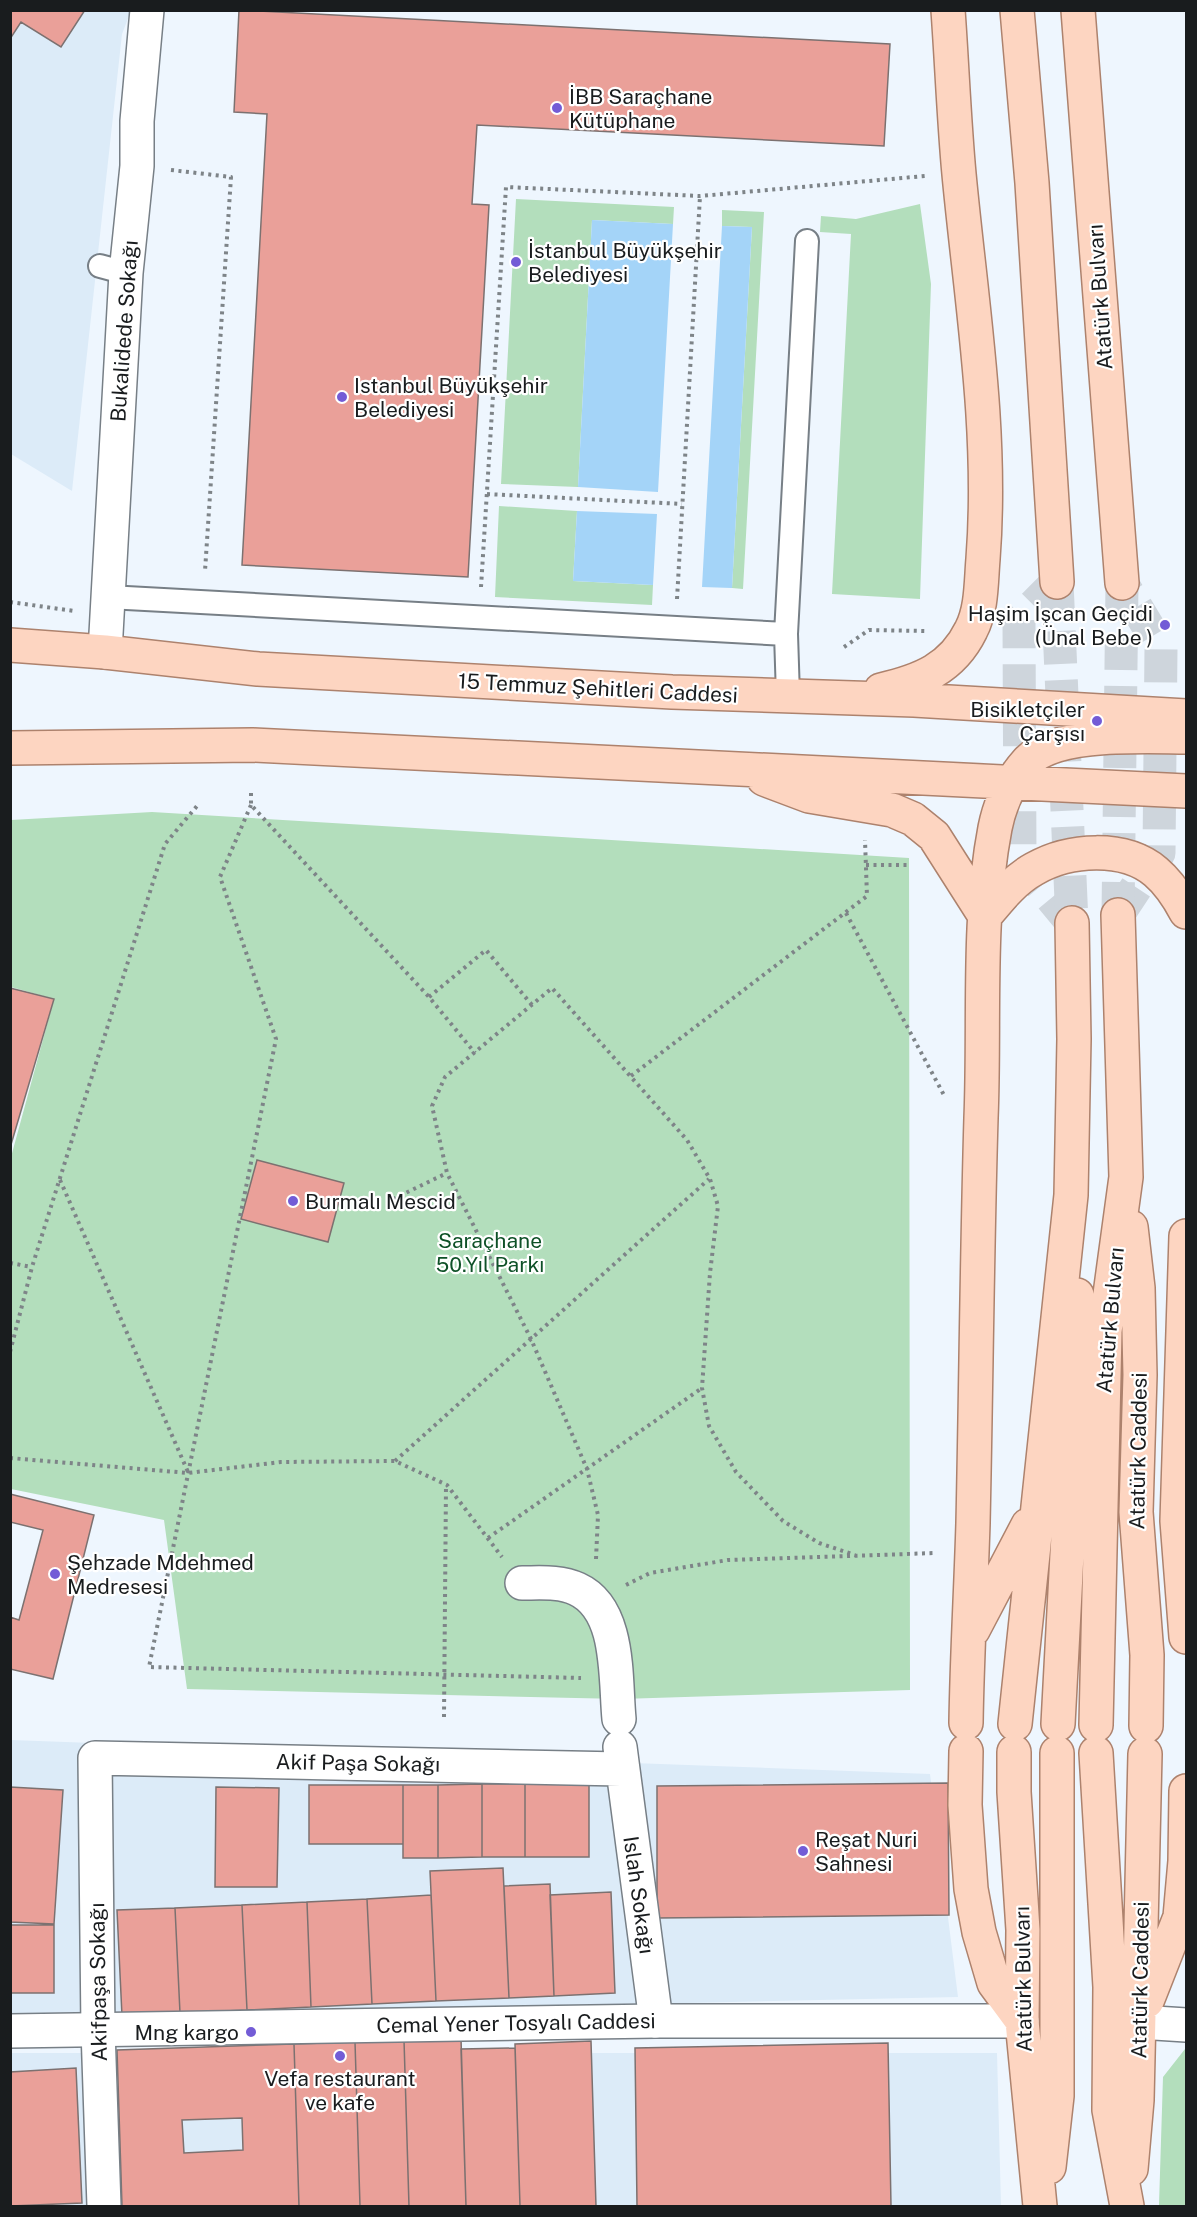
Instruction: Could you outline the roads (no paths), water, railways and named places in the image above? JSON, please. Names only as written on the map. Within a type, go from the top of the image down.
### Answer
[{"type":"main road","points":[[843,698],[915,682],[940,668],[960,649],[972,628],[980,597],[986,524],[983,420],[959,172],[948,10]]},
{"type":"main road","points":[[1017,10],[1032,183],[1057,582]]},
{"type":"main road","name":"Atatürk Bulvarı","points":[[1078,10],[1122,583]]},
{"type":"main road","name":"15 Temmuz Şehitleri Caddesi","points":[[10,645],[105,652],[258,669],[1186,716]]},
{"type":"main road","points":[[1022,2021],[994,1983],[979,1932],[971,1889],[966,1805],[985,916],[995,828],[1003,798],[1028,761],[1040,750],[1063,742],[1113,736],[1186,737]]},
{"type":"main road","points":[[10,748],[244,744],[1186,791]]},
{"type":"main road","points":[[737,769],[809,796],[892,810],[913,819],[934,836],[985,916]]},
{"type":"main road","points":[[985,916],[1003,894],[1034,869],[1051,861],[1088,852],[1127,856],[1154,870],[1170,885],[1186,912]]},
{"type":"main road","name":"Atatürk Bulvarı","points":[[1118,915],[1126,1177],[1105,1331],[1096,1739],[1110,1987],[1109,2110],[1128,2206]]},
{"type":"main road","name":"Atatürk Bulvarı","points":[[1042,2206],[1022,2021],[1023,1930],[1014,1792],[1015,1738],[1037,1507],[1071,1195],[1074,1039],[1072,923]]},
{"type":"main road","name":"Atatürk Caddesi","points":[[1126,1177],[1138,1288],[1140,1376],[1136,1512],[1147,1655],[1137,2100],[1128,2206]]},
{"type":"main road","points":[[1042,2206],[1057,2096],[1058,1738],[1079,1328],[1071,1195]]},
{"type":"main road","points":[[1186,1236],[1177,1521],[1186,1637]]},
{"type":"main road","points":[[970,1635],[1037,1507]]},
{"type":"main road","points":[[1147,1655],[1177,1521]]},
{"type":"main road","points":[[1139,2022],[1180,1917],[1185,1861],[1186,1791]]},
{"type":"street","name":"Bukalidede Sokağı","points":[[105,652],[108,597],[113,270],[137,166],[137,121],[147,10]]},
{"type":"street","name":"Islah Sokağı","points":[[522,1583],[560,1585],[577,1589],[594,1600],[608,1627],[620,1745],[656,2021]]},
{"type":"street","name":"Akif Paşa Sokağı","points":[[95,1758],[620,1745]]},
{"type":"street","name":"Akifpaşa Sokağı","points":[[95,1758],[98,2030],[104,2206]]},
{"type":"street","name":"Cemal Yener Tosyalı Caddesi","points":[[10,2031],[656,2021],[1022,2021]]},
{"type":"street","points":[[1139,2022],[1186,2025]]},
{"type":"lane","points":[[788,696],[786,634],[807,242]]},
{"type":"lane","points":[[108,597],[786,634]]},
{"type":"water","points":[[592,220],[673,224],[658,492],[578,487]]},
{"type":"water","points":[[722,226],[752,227],[732,588],[702,587]]},
{"type":"water","points":[[577,511],[657,514],[653,585],[573,581]]},
{"type":"tunnel","points":[[1057,582],[1019,620],[1020,860],[1072,923]]},
{"type":"tunnel","points":[[1057,582],[1072,923]]},
{"type":"tunnel","points":[[1118,915],[1159,853],[1161,648],[1122,583]]},
{"type":"tunnel","points":[[1118,915],[1122,583]]},
{"type":"place","name":"İBB Saraçhane Kütüphane","points":[[557,108]]},
{"type":"place","name":"İstanbul Büyükşehir Belediyesi","points":[[516,262]]},
{"type":"place","name":"Istanbul Büyükşehir Belediyesi","points":[[342,397]]},
{"type":"place","name":"Haşim İşcan Geçidi (Ünal Bebe )","points":[[1165,625]]},
{"type":"place","name":"Bisikletçiler Çarşısı","points":[[1097,721]]},
{"type":"place","name":"Burmalı Mescid","points":[[293,1201]]},
{"type":"place","name":"Şehzade Mdehmed Medresesi","points":[[55,1574]]},
{"type":"place","name":"Reşat Nuri Sahnesi","points":[[803,1851]]},
{"type":"place","name":"Mng kargo","points":[[251,2032]]},
{"type":"place","name":"Vefa restaurant ve kafe","points":[[340,2056]]},
{"type":"park label","name":"Saraçhane 50.Yıl Parkı","points":[[490,1252]]}]
